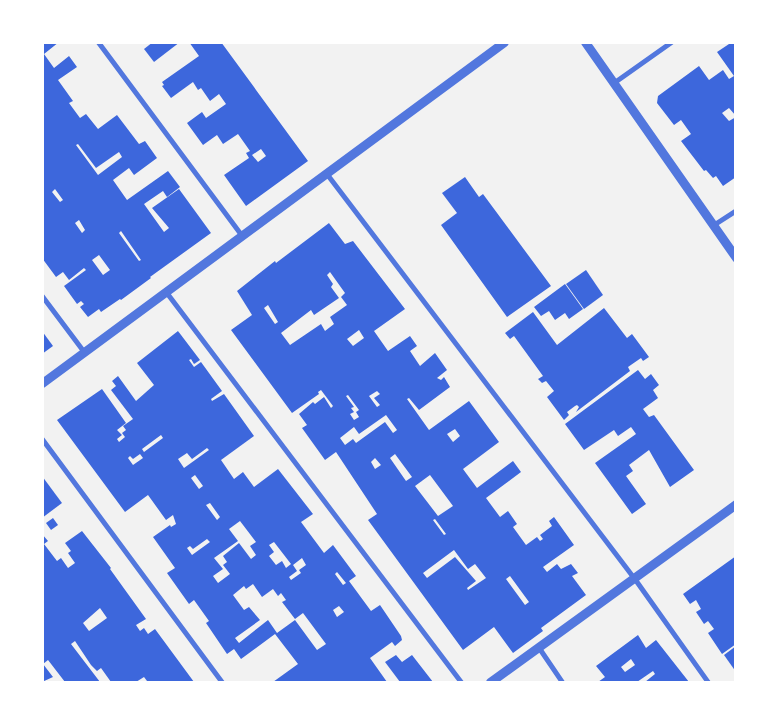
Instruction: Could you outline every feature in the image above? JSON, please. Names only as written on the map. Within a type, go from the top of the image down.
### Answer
[{"type":"street","points":[[98,42],[242,236]]},
{"type":"street","points":[[42,383],[504,42]]},
{"type":"street","points":[[585,42],[736,258]]},
{"type":"street","points":[[613,82],[671,42]]},
{"type":"street","points":[[326,174],[634,578],[708,682]]},
{"type":"street","points":[[713,225],[736,210]]},
{"type":"street","points":[[166,292],[461,682]]},
{"type":"street","points":[[42,296],[84,352]]},
{"type":"street","points":[[42,439],[222,682]]},
{"type":"street","points":[[490,682],[736,504]]},
{"type":"street","points":[[539,648],[562,682]]},
{"type":"building","points":[[42,42],[59,42],[44,54],[54,68],[69,56],[77,67],[58,80],[73,101],[69,103],[80,118],[86,114],[98,129],[117,115],[139,144],[145,141],[157,158],[134,175],[129,168],[113,180],[127,200],[168,171],[180,187],[167,197],[163,191],[144,204],[164,232],[169,228],[152,208],[179,189],[211,233],[121,300],[101,312],[99,309],[88,317],[80,307],[84,304],[81,301],[77,304],[64,286],[86,270],[84,268],[69,280],[63,272],[56,277],[42,258]],"holes":[[[78,144],[96,168],[119,152],[122,157],[98,175],[76,145]],[[55,189],[63,200],[60,202],[52,192]],[[79,220],[85,230],[82,233],[75,223]],[[121,231],[141,260],[139,261],[119,233]],[[99,255],[110,270],[103,275],[92,260]]]},
{"type":"building","points":[[153,42],[180,42],[154,62],[144,49]]},
{"type":"building","points":[[189,42],[221,42],[308,161],[246,206],[224,175],[249,158],[246,153],[250,151],[238,134],[223,144],[217,135],[203,145],[187,123],[202,112],[206,118],[226,104],[219,94],[210,101],[201,88],[198,90],[193,82],[171,98],[162,86],[164,85],[162,82],[199,56]],"holes":[[[261,149],[266,156],[258,162],[252,155]]]},
{"type":"building","points":[[732,42],[736,42],[736,116],[729,108],[722,113],[729,121],[736,117],[736,177],[723,186],[716,176],[713,178],[706,170],[704,171],[681,141],[691,134],[681,120],[674,125],[657,103],[658,96],[699,66],[709,80],[723,70],[729,79],[734,76],[717,52]]},
{"type":"building","points":[[465,177],[479,197],[483,194],[551,286],[507,317],[441,225],[457,213],[442,193]]},
{"type":"building","points":[[329,223],[345,244],[353,241],[405,309],[374,331],[388,351],[410,336],[417,346],[410,351],[420,366],[435,353],[447,370],[437,378],[441,380],[444,377],[450,387],[419,410],[409,398],[407,399],[429,430],[469,401],[499,442],[463,469],[477,488],[513,461],[521,472],[486,498],[500,517],[508,511],[517,524],[513,527],[526,545],[537,537],[540,541],[543,539],[540,535],[552,526],[549,521],[554,517],[574,545],[543,567],[547,572],[557,564],[561,569],[571,564],[578,573],[572,576],[586,595],[541,628],[543,631],[513,653],[494,627],[463,650],[368,520],[377,514],[336,452],[325,460],[302,428],[307,425],[299,414],[313,402],[315,404],[324,397],[331,408],[333,406],[321,390],[318,392],[319,394],[292,413],[231,330],[252,315],[237,291],[275,261],[276,263]],"holes":[[[330,272],[345,293],[341,297],[347,305],[330,317],[334,324],[325,331],[321,324],[290,345],[281,333],[311,310],[314,315],[339,298],[331,287],[333,284],[327,275]],[[268,305],[278,322],[275,324],[264,308]],[[359,330],[364,338],[353,346],[347,339]],[[377,391],[380,394],[374,398],[380,405],[377,407],[369,396]],[[348,395],[359,410],[356,412],[359,417],[354,420],[350,414],[354,412],[351,408],[354,407],[346,396]],[[386,415],[397,430],[393,433],[385,422],[356,443],[353,439],[345,445],[340,438],[354,427],[359,434]],[[455,429],[460,436],[453,442],[447,434]],[[395,454],[412,477],[406,481],[390,458]],[[375,458],[381,465],[375,469],[371,462]],[[430,475],[453,506],[438,516],[415,486]],[[435,519],[446,534],[444,535],[433,520]],[[454,550],[468,569],[475,564],[486,578],[468,590],[467,588],[476,581],[455,557],[427,578],[423,573]],[[510,576],[529,602],[525,605],[506,579]]]},
{"type":"building","points":[[586,270],[603,295],[584,309],[566,284]]},
{"type":"building","points":[[565,284],[583,309],[569,319],[565,313],[555,320],[549,311],[541,316],[534,307]]},
{"type":"building","points":[[604,308],[627,338],[632,334],[649,357],[643,361],[641,358],[628,367],[630,371],[576,412],[579,407],[575,406],[567,412],[569,415],[564,420],[547,397],[554,391],[546,381],[542,383],[538,379],[543,376],[514,336],[510,339],[505,333],[533,312],[557,345]]},
{"type":"building","points":[[42,331],[53,346],[42,354]]},
{"type":"building","points":[[178,331],[200,360],[194,364],[191,359],[189,360],[194,367],[201,362],[222,391],[211,399],[212,401],[224,394],[254,436],[221,460],[234,479],[243,472],[254,487],[278,469],[313,514],[301,522],[324,553],[333,545],[356,576],[349,581],[371,611],[380,605],[401,636],[402,640],[395,646],[392,642],[370,658],[387,682],[273,682],[298,664],[275,634],[241,659],[234,649],[227,654],[206,623],[209,621],[194,600],[189,604],[167,573],[175,568],[153,537],[170,525],[171,527],[176,524],[173,515],[166,520],[148,495],[125,512],[57,420],[102,389],[126,423],[117,430],[122,435],[117,439],[119,442],[125,437],[122,433],[126,430],[123,426],[133,419],[111,390],[116,386],[112,381],[118,376],[136,401],[154,385],[137,363]],"holes":[[[161,435],[163,438],[144,452],[142,449]],[[207,448],[209,450],[184,468],[178,459],[187,453],[192,459]],[[140,454],[143,458],[133,465],[128,458],[130,456],[133,459]],[[195,475],[203,486],[199,489],[191,478]],[[210,503],[220,517],[217,520],[206,505]],[[240,521],[256,542],[250,546],[256,555],[251,559],[239,543],[223,556],[227,562],[223,565],[230,574],[218,583],[213,576],[223,569],[214,558],[238,541],[229,529]],[[207,539],[210,542],[192,555],[187,548],[190,546],[193,549]],[[274,542],[291,564],[286,568],[282,561],[276,565],[269,556],[274,552],[269,545]],[[302,558],[306,565],[299,570],[301,573],[291,580],[289,577],[297,571],[293,565]],[[337,572],[346,583],[343,585],[335,574]],[[253,584],[262,597],[273,589],[278,596],[281,593],[286,600],[282,602],[295,619],[303,613],[326,644],[317,650],[295,620],[277,633],[268,620],[239,643],[235,638],[260,620],[249,607],[244,610],[233,595],[244,586],[246,589]],[[339,606],[344,612],[337,617],[333,610]]]},
{"type":"building","points":[[638,370],[645,379],[651,374],[659,385],[653,390],[658,398],[643,409],[649,417],[654,415],[694,470],[670,487],[649,450],[629,465],[633,471],[626,476],[646,504],[632,514],[595,463],[636,434],[631,427],[618,436],[614,430],[584,450],[565,424]]},
{"type":"building","points":[[42,476],[62,503],[42,518]]},
{"type":"building","points":[[53,518],[58,525],[51,530],[46,523]]},
{"type":"building","points":[[82,531],[111,568],[146,619],[136,625],[140,631],[144,628],[148,634],[155,629],[194,682],[145,682],[147,681],[144,677],[136,682],[111,682],[101,668],[97,671],[91,665],[75,641],[71,644],[100,682],[65,682],[48,660],[43,664],[53,677],[42,682],[42,534],[48,541],[44,544],[57,561],[61,558],[68,568],[75,563],[68,553],[71,551],[65,543]],"holes":[[[100,608],[107,618],[89,631],[83,623]]]},
{"type":"building","points":[[736,556],[736,644],[722,654],[708,633],[714,629],[708,621],[704,624],[696,612],[701,609],[696,600],[690,604],[683,594]]},
{"type":"building","points":[[638,635],[646,648],[656,640],[689,682],[645,682],[655,674],[653,671],[637,682],[598,682],[605,677],[596,666]],"holes":[[[631,659],[635,665],[625,672],[621,667]]]},
{"type":"building","points":[[736,646],[736,672],[724,655]]},
{"type":"building","points":[[396,655],[402,662],[412,655],[433,682],[400,682],[385,662]]}]
